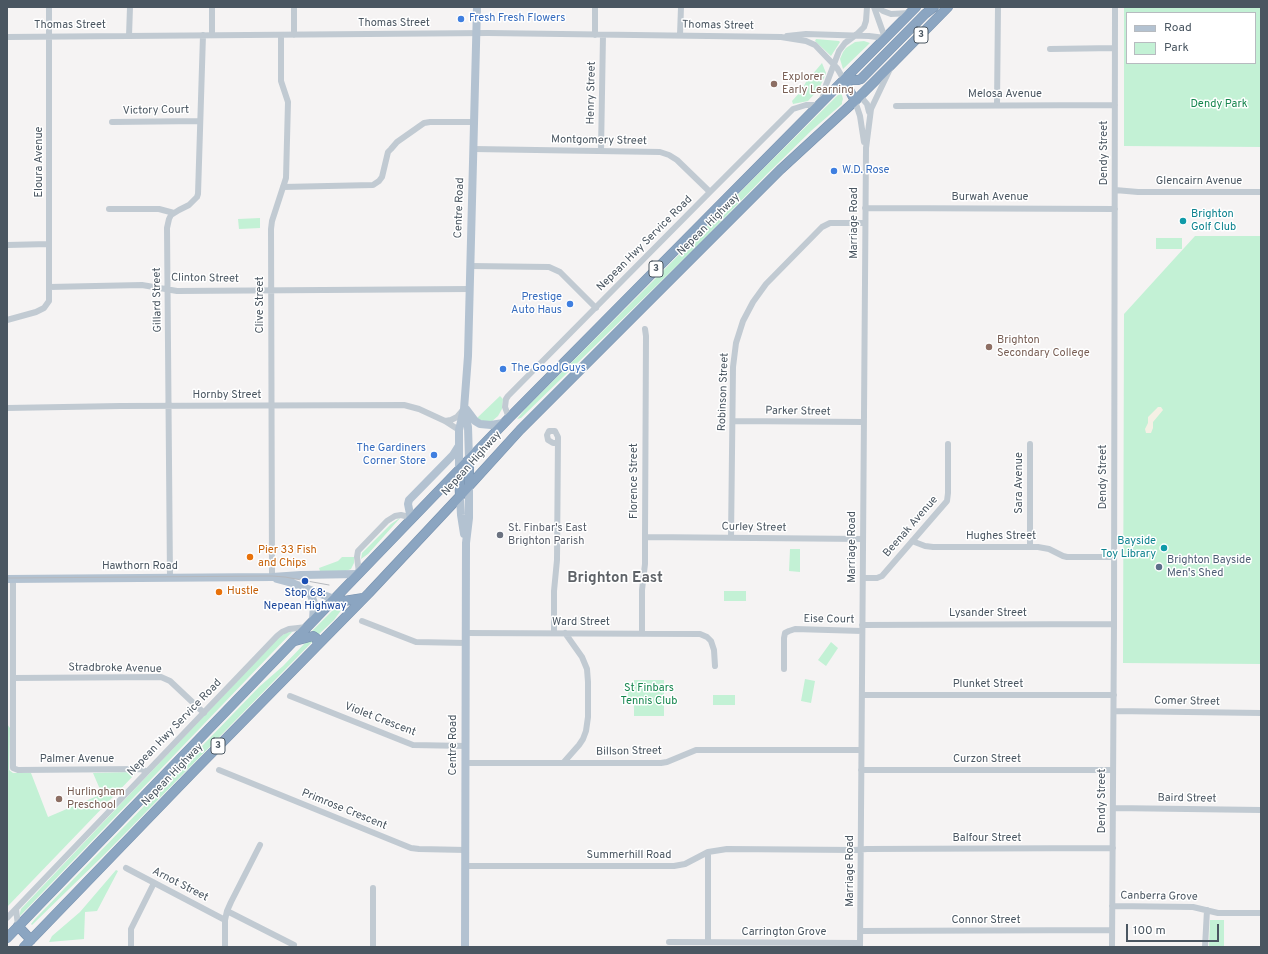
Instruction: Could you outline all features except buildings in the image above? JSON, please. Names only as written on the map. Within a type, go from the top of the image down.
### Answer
[{"type":"highway","points":[[844,80],[860,79],[934,7]]},
{"type":"highway","name":"Nepean Highway","points":[[24,947],[460,496],[520,430],[780,170],[858,98],[948,7]]},
{"type":"highway","name":"Nepean Highway","points":[[7,938],[506,420],[912,10]]},
{"type":"highway","points":[[912,10],[919,21]]},
{"type":"highway","points":[[885,38],[893,64]]},
{"type":"highway","points":[[844,80],[858,98]]},
{"type":"highway","points":[[506,420],[520,430]]},
{"type":"highway","name":"Centre Road","points":[[469,459],[469,486]]},
{"type":"highway","name":"Centre Road","points":[[459,470],[460,496]]},
{"type":"highway","points":[[334,599],[344,602],[362,598]]},
{"type":"highway","points":[[294,641],[313,636],[316,638],[318,644]]},
{"type":"highway","points":[[18,926],[31,940]]},
{"type":"main road","name":"Centre Road","points":[[459,470],[459,430],[464,407],[468,356],[477,7]]},
{"type":"main road","name":"Centre Road","points":[[464,407],[468,433],[469,459]]},
{"type":"main road","points":[[464,407],[474,420],[480,424],[491,425],[506,420]]},
{"type":"main road","points":[[411,519],[408,500],[453,455],[458,446]]},
{"type":"main road","name":"Centre Road","points":[[465,947],[466,543],[469,518],[469,486]]},
{"type":"main road","name":"Centre Road","points":[[460,496],[461,515],[466,543]]},
{"type":"main road","name":"Hawthorn Road","points":[[10,579],[272,578],[302,575],[358,574]]},
{"type":"main road","name":"Hawthorn Road","points":[[272,578],[304,587],[334,599]]},
{"type":"main road","points":[[304,587],[314,603],[310,624]]},
{"type":"street","name":"Eloura Avenue","points":[[49,7],[49,287]]},
{"type":"street","points":[[129,36],[130,7]]},
{"type":"street","points":[[212,7],[212,35]]},
{"type":"street","points":[[294,7],[294,35]]},
{"type":"street","points":[[595,7],[595,34]]},
{"type":"street","points":[[680,35],[681,7]]},
{"type":"street","points":[[820,104],[833,64],[841,48],[862,30],[865,24],[868,7]]},
{"type":"street","points":[[874,7],[885,38]]},
{"type":"street","points":[[878,7],[883,11],[892,14],[912,10]]},
{"type":"street","points":[[997,105],[998,7]]},
{"type":"street","name":"Dendy Street","points":[[1112,947],[1114,711],[1115,7]]},
{"type":"street","name":"Thomas Street","points":[[7,37],[477,33],[782,37],[803,34],[885,38]]},
{"type":"street","name":"Clive Street","points":[[272,578],[271,229],[272,221],[286,178],[288,102],[281,81],[281,35]]},
{"type":"street","name":"Henry Street","points":[[602,151],[603,35]]},
{"type":"street","points":[[109,209],[159,209],[169,210],[174,213],[190,205],[198,194],[204,36]]},
{"type":"street","name":"Thomas Street","points":[[782,37],[811,43],[820,49],[844,80]]},
{"type":"street","points":[[1050,49],[1115,48]]},
{"type":"street","name":"Marriage Road","points":[[860,945],[866,148],[872,106],[893,64]]},
{"type":"street","points":[[858,98],[868,107],[869,119]]},
{"type":"street","name":"Marriage Road","points":[[858,98],[862,134],[866,148]]},
{"type":"street","name":"Nepean Hwy Service Road","points":[[506,420],[505,407],[508,396],[710,192],[793,109],[806,104],[820,104]]},
{"type":"street","name":"Melosa Avenue","points":[[896,106],[1115,105]]},
{"type":"street","name":"Victory Court","points":[[112,122],[200,121]]},
{"type":"street","points":[[284,187],[373,185],[382,177],[388,152],[397,142],[424,123],[474,122]]},
{"type":"street","name":"Montgomery Street","points":[[474,149],[664,153],[677,160],[710,192]]},
{"type":"street","name":"Glencairn Avenue","points":[[1115,193],[1261,192]]},
{"type":"street","name":"Burwah Avenue","points":[[865,208],[1115,209]]},
{"type":"street","name":"Gillard Street","points":[[170,578],[167,228],[169,219],[174,213]]},
{"type":"street","name":"Robinson Street","points":[[731,538],[733,367],[736,343],[743,321],[759,293],[772,277],[824,225],[830,223],[865,223]]},
{"type":"street","points":[[7,244],[49,244]]},
{"type":"street","points":[[470,266],[549,267],[560,272],[596,308]]},
{"type":"street","name":"Clinton Street","points":[[49,287],[142,285],[177,291],[470,289]]},
{"type":"street","points":[[7,320],[36,312],[44,308],[49,301],[49,287]]},
{"type":"street","name":"Florence Street","points":[[642,633],[642,590],[645,564],[645,329]]},
{"type":"street","name":"Hornby Street","points":[[7,408],[404,405],[445,421],[459,430]]},
{"type":"street","points":[[445,421],[452,420],[457,417],[464,407]]},
{"type":"street","name":"Parker Street","points":[[733,421],[864,422]]},
{"type":"street","points":[[554,633],[554,591],[557,560],[558,443]]},
{"type":"street","name":"Beenak Avenue","points":[[863,578],[877,578],[882,576],[947,501],[948,444]]},
{"type":"street","name":"Sara Avenue","points":[[1030,444],[1030,547]]},
{"type":"street","points":[[358,574],[358,551],[387,521],[395,516],[401,515],[411,519]]},
{"type":"street","name":"Curley Street","points":[[645,537],[863,539]]},
{"type":"street","name":"Hughes Street","points":[[912,541],[925,546],[933,547],[1038,547],[1049,549],[1063,556],[1114,557]]},
{"type":"street","points":[[10,579],[13,678],[10,720]]},
{"type":"street","points":[[362,621],[416,642],[466,643]]},
{"type":"street","name":"Nepean Hwy Service Road","points":[[7,918],[146,771],[204,713],[279,634],[289,629],[310,624]]},
{"type":"street","name":"Lysander Street","points":[[862,628],[1114,624]]},
{"type":"street","name":"Eise Court","points":[[784,669],[784,638],[785,634],[789,631],[862,628]]},
{"type":"street","name":"Ward Street","points":[[466,633],[696,633],[704,635],[711,641],[714,650],[715,666]]},
{"type":"street","points":[[564,762],[583,739],[588,717],[587,669],[582,657],[565,633]]},
{"type":"street","name":"Stradbroke Avenue","points":[[13,678],[161,677],[170,681],[204,713]]},
{"type":"street","name":"Plunket Street","points":[[862,695],[1114,695]]},
{"type":"street","name":"Violet Crescent","points":[[290,696],[413,745],[466,746]]},
{"type":"street","name":"Comer Street","points":[[1114,711],[1261,713]]},
{"type":"street","name":"Palmer Avenue","points":[[10,720],[12,764],[13,768],[18,770],[140,769],[146,771]]},
{"type":"street","name":"Billson Street","points":[[466,763],[663,763],[696,750],[861,750]]},
{"type":"street","name":"Primrose Crescent","points":[[219,770],[411,848],[466,850]]},
{"type":"street","name":"Curzon Street","points":[[861,770],[1113,770]]},
{"type":"street","name":"Baird Street","points":[[1113,808],[1261,810]]},
{"type":"street","points":[[225,947],[225,920],[227,911],[260,845]]},
{"type":"street","name":"Balfour Street","points":[[861,849],[1113,848]]},
{"type":"street","name":"Summerhill Road","points":[[466,866],[674,866],[685,864],[708,852],[727,849],[861,849]]},
{"type":"street","points":[[708,852],[708,942]]},
{"type":"street","name":"Arnot Street","points":[[126,868],[225,920]]},
{"type":"street","points":[[131,947],[131,928],[154,883]]},
{"type":"street","points":[[373,888],[373,947]]},
{"type":"street","name":"Canberra Grove","points":[[1112,906],[1193,907],[1218,912],[1261,914]]},
{"type":"street","points":[[16,909],[18,926]]},
{"type":"street","points":[[1205,947],[1207,910]]},
{"type":"street","points":[[227,911],[294,945]]},
{"type":"street","name":"Connor Street","points":[[860,931],[1112,930]]},
{"type":"street","name":"Carrington Grove","points":[[669,942],[708,942],[756,945],[860,945]]},
{"type":"green space","name":"Dendy Park","points":[[1124,7],[1261,7],[1261,147],[1124,146]]},
{"type":"green space","points":[[816,39],[840,42],[831,56],[815,41]]},
{"type":"green space","points":[[864,41],[870,43],[843,69],[840,59],[846,48],[855,42]]},
{"type":"green space","points":[[822,63],[826,73],[819,89],[808,101],[793,104],[792,101]]},
{"type":"green space","points":[[841,92],[843,99],[842,104],[812,130],[698,245],[521,418],[517,419],[526,408]]},
{"type":"green space","points":[[260,218],[260,228],[239,229],[238,219]]},
{"type":"green space","points":[[1195,236],[1261,236],[1261,664],[1123,663],[1124,314]]},
{"type":"green space","points":[[1156,238],[1182,238],[1182,249],[1156,249]]},
{"type":"green space","points":[[500,396],[503,399],[502,409],[498,416],[491,422],[484,422],[477,418]]},
{"type":"green space","points":[[401,517],[368,554],[361,559],[362,553],[391,524]]},
{"type":"green space","points":[[790,549],[800,549],[800,572],[789,571]]},
{"type":"green space","points":[[342,557],[354,557],[354,563],[351,569],[346,571],[320,571],[319,568],[338,561]]},
{"type":"green space","points":[[724,591],[746,591],[746,601],[724,601]]},
{"type":"green space","points":[[336,607],[342,609],[334,620],[318,635],[312,631]]},
{"type":"green space","points":[[293,631],[19,917],[21,909],[278,638]]},
{"type":"green space","points":[[311,640],[313,641],[105,854],[32,925],[31,924],[35,919],[259,687],[283,666],[305,643]]},
{"type":"green space","points":[[831,642],[838,648],[826,666],[818,660]]},
{"type":"green space","points":[[805,679],[815,681],[811,703],[801,701]]},
{"type":"green space","name":"St Finbars Tennis Club","points":[[634,680],[664,680],[664,716],[634,716],[634,700],[628,699],[628,687],[634,687]]},
{"type":"green space","points":[[713,695],[735,695],[735,705],[713,705]]},
{"type":"green space","points":[[7,724],[10,728],[9,770],[13,773],[31,773],[48,817],[102,794],[93,773],[131,772],[135,774],[7,907]]},
{"type":"green space","points":[[116,870],[118,871],[97,911],[85,912],[84,939],[49,942],[52,936],[80,912]]},
{"type":"green space","points":[[1210,920],[1224,920],[1224,947],[1209,947]]},
{"type":"sand","points":[[1158,407],[1161,407],[1163,410],[1153,422],[1151,433],[1146,433],[1145,429],[1148,423],[1148,417]]},
{"type":"tram line","points":[[7,578],[272,576],[329,585]]},
{"type":"place","name":"Fresh Fresh Flowers","points":[[461,19]]},
{"type":"place","name":"Explorer Early Learning","points":[[774,84]]},
{"type":"place","name":"W.D. Rose","points":[[834,171]]},
{"type":"place","name":"Brighton Golf Club","points":[[1183,221]]},
{"type":"place","name":"Prestige Auto Haus","points":[[570,304]]},
{"type":"place","name":"Brighton Secondary College","points":[[989,347]]},
{"type":"place","name":"The Good Guys","points":[[503,369]]},
{"type":"place","name":"The Gardiners Corner Store","points":[[434,455]]},
{"type":"place","name":"St. Finbar's East Brighton Parish","points":[[500,535]]},
{"type":"place","name":"Bayside Toy Library","points":[[1164,548]]},
{"type":"place","name":"Pier 33 Fish and Chips","points":[[250,557]]},
{"type":"place","name":"Brighton Bayside Men's Shed","points":[[1159,567]]},
{"type":"place","name":"Stop 68: Nepean Highway","points":[[305,581]]},
{"type":"place","name":"Hustle","points":[[219,592]]},
{"type":"place","name":"Hurlingham Preschool","points":[[59,799]]},
{"type":"district","name":"Brighton East","points":[[615,579]]}]
